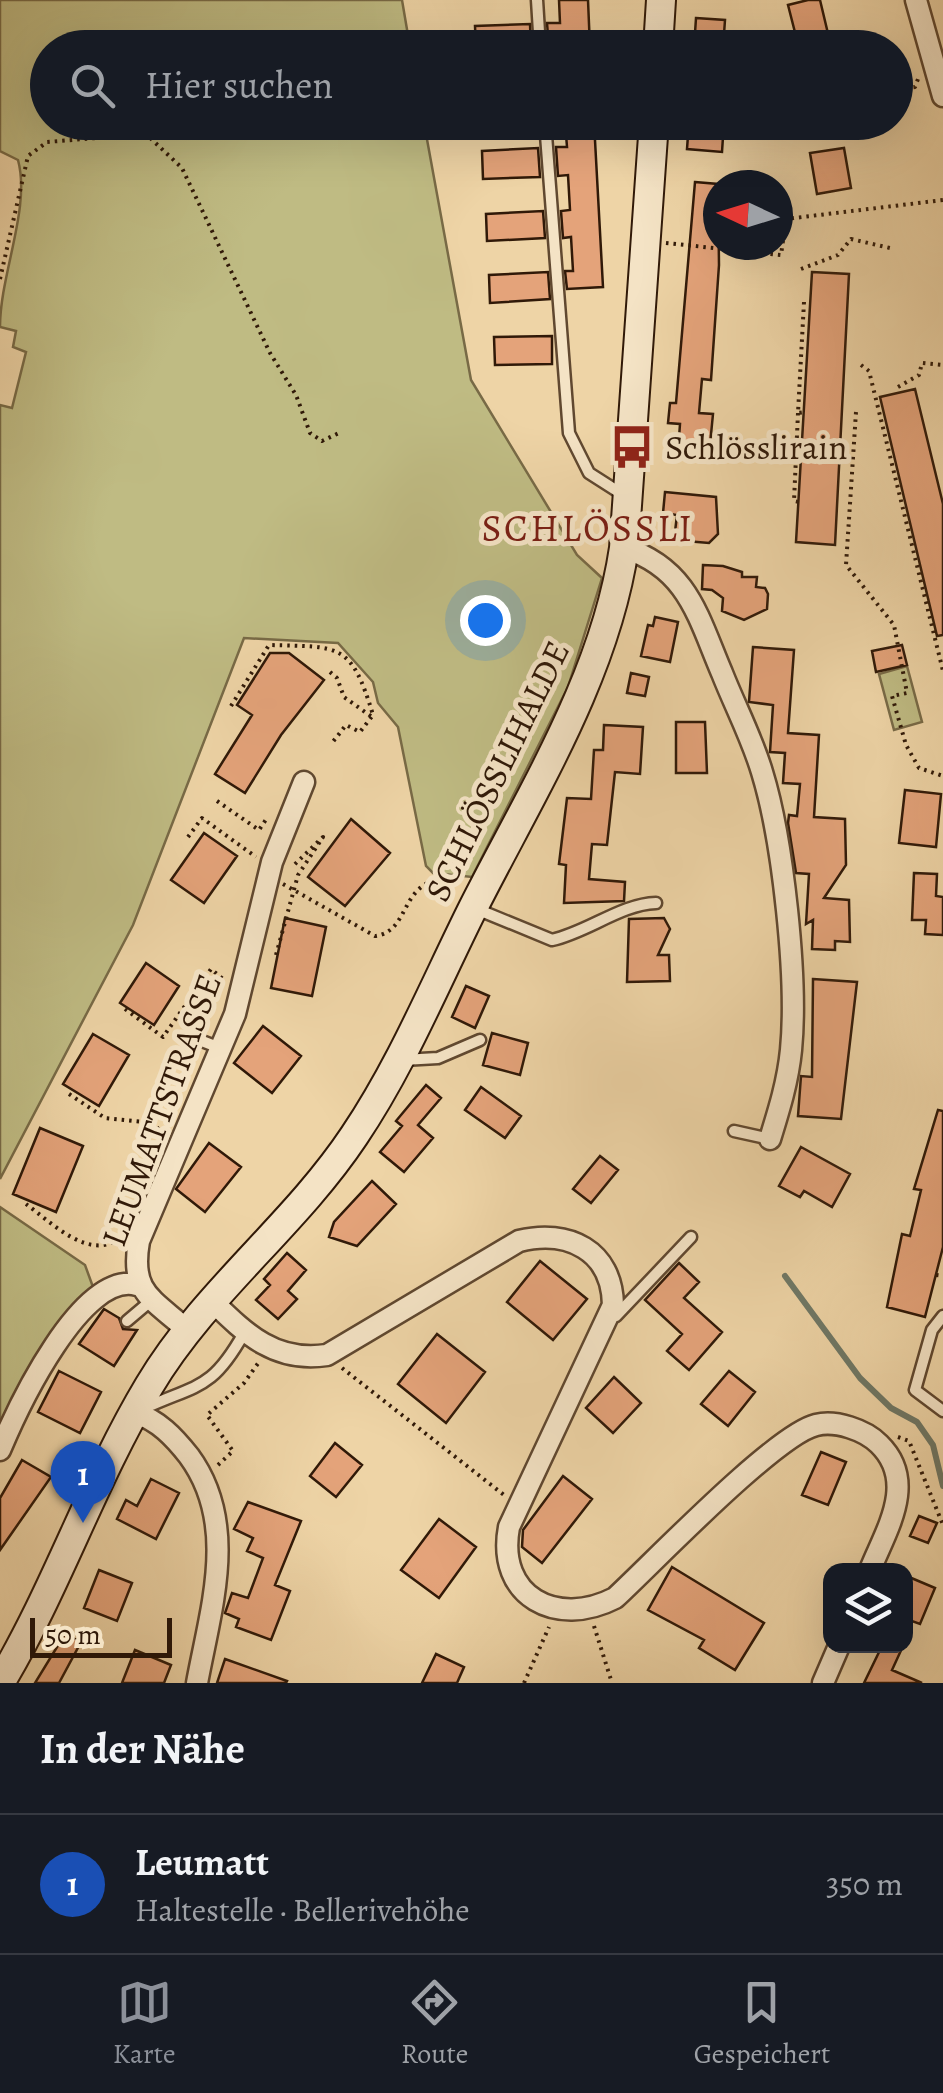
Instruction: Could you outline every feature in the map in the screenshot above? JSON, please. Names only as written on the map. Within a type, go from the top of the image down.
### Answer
[{"type":"main road","points":[[659,30],[661,0]]},
{"type":"main road","name":"SCHLÖSSLIHALDE","points":[[0,1683],[36,1622],[134,1412],[165,1361],[186,1329],[354,1136],[398,1060],[472,895],[593,664],[618,594],[624,548],[653,140]]},
{"type":"street","points":[[916,0],[943,96]]},
{"type":"street","points":[[624,548],[651,557],[669,570],[692,603],[761,768],[771,806],[792,1004],[784,1092],[770,1139]]},
{"type":"street","name":"LEUMATTSTRASSE","points":[[186,1329],[145,1292],[134,1268],[144,1208],[175,1155],[211,1045],[239,1001],[254,897],[272,864],[300,791]]},
{"type":"street","points":[[211,1300],[244,1333],[267,1348],[303,1359],[327,1356],[519,1242],[545,1235],[568,1238],[588,1249],[606,1268],[613,1286],[608,1324],[509,1527],[509,1563],[530,1597],[570,1612],[589,1612],[615,1598],[781,1444],[818,1424],[835,1423],[864,1433],[878,1442],[896,1471],[896,1508],[873,1563]]},
{"type":"street","points":[[0,1450],[37,1374],[95,1296],[119,1283],[145,1292]]},
{"type":"street","points":[[134,1412],[175,1438],[203,1479],[216,1510],[220,1543],[197,1683]]},
{"type":"street","points":[[824,1683],[837,1653]]},
{"type":"lane","points":[[537,0],[539,30]]},
{"type":"lane","points":[[546,140],[569,433],[589,474],[628,499]]},
{"type":"lane","points":[[472,895],[552,940],[600,924],[636,904],[656,904]]},
{"type":"lane","points":[[398,1060],[438,1058],[480,1040]]},
{"type":"lane","points":[[734,1131],[770,1139]]},
{"type":"lane","points":[[608,1324],[691,1238]]},
{"type":"lane","points":[[127,1321],[145,1292]]},
{"type":"lane","points":[[943,1316],[932,1330],[915,1390],[943,1410]]},
{"type":"lane","points":[[134,1412],[198,1389],[214,1376],[244,1333]]},
{"type":"path","points":[[913,87],[918,74]]},
{"type":"path","points":[[0,280],[28,156],[47,142],[72,140]]},
{"type":"path","points":[[152,140],[182,168],[270,353],[296,394],[310,433],[322,441],[341,432]]},
{"type":"path","points":[[663,242],[781,255],[786,220],[943,200]]},
{"type":"path","points":[[801,268],[838,255],[852,239],[890,248]]},
{"type":"path","points":[[800,502],[794,501],[804,302]]},
{"type":"path","points":[[898,387],[919,375],[922,363],[943,364]]},
{"type":"path","points":[[861,365],[868,371],[887,434],[943,669]]},
{"type":"path","points":[[798,413],[806,412]]},
{"type":"path","points":[[856,412],[846,565],[894,625],[906,693],[892,696],[906,745],[919,768],[943,776]]},
{"type":"path","points":[[799,457],[850,459]]},
{"type":"path","points":[[231,706],[269,645],[331,647],[342,651],[357,672],[372,717]]},
{"type":"path","points":[[330,672],[337,678],[344,698],[372,717]]},
{"type":"path","points":[[332,743],[346,724],[360,732],[372,717]]},
{"type":"path","points":[[217,800],[259,830],[283,794],[300,791]]},
{"type":"path","points":[[188,838],[202,818],[272,864]]},
{"type":"path","points":[[276,955],[294,888],[321,835],[288,872],[283,884],[294,888],[346,924],[375,936],[394,927],[413,892],[429,880],[472,895]]},
{"type":"path","points":[[125,1010],[163,1037],[211,970],[221,975],[222,992],[239,1001]]},
{"type":"path","points":[[69,1094],[105,1118],[154,1123],[166,1140],[164,1150],[175,1155]]},
{"type":"path","points":[[26,1204],[72,1237],[97,1246],[116,1242],[144,1208]]},
{"type":"path","points":[[936,1274],[943,1276]]},
{"type":"path","points":[[203,1479],[233,1451],[207,1415],[244,1383],[267,1348]]},
{"type":"path","points":[[338,1364],[511,1502]]},
{"type":"path","points":[[524,1683],[554,1618]]},
{"type":"path","points":[[592,1620],[612,1683]]},
{"type":"shaded area","points":[[0,0],[402,0],[407,30],[30,30],[30,140],[427,140],[471,380],[577,555],[602,578],[568,687],[472,877],[433,873],[426,866],[398,727],[378,703],[373,682],[338,643],[244,638],[133,925],[0,1179],[0,405],[12,408],[26,352],[13,347],[16,331],[0,327],[21,179],[18,160],[0,151]]},
{"type":"shaded area","points":[[907,666],[922,722],[894,730],[879,674]]},
{"type":"shaded area","points":[[0,1207],[85,1265],[93,1287],[39,1353],[0,1429]]},
{"type":"building","points":[[559,0],[588,0],[589,30],[548,30],[547,23],[560,23]]},
{"type":"building","points":[[820,0],[827,30],[794,30],[788,5]]},
{"type":"building","points":[[696,18],[725,20],[724,30],[695,30]]},
{"type":"building","points":[[530,24],[530,30],[475,30],[475,26]]},
{"type":"building","points":[[566,140],[595,140],[603,287],[567,289],[565,271],[573,271],[571,237],[563,238],[561,211],[570,210],[568,175],[558,176],[556,147],[567,147]]},
{"type":"building","points":[[688,140],[723,140],[722,152],[687,149]]},
{"type":"building","points":[[538,148],[540,177],[483,179],[482,151]]},
{"type":"building","points":[[844,148],[851,188],[817,194],[810,153]]},
{"type":"building","points":[[695,182],[703,183],[703,260],[719,260],[711,380],[702,379],[699,413],[713,414],[709,455],[678,452],[680,424],[668,423],[670,403],[676,403]]},
{"type":"building","points":[[543,211],[545,238],[487,241],[486,214]]},
{"type":"building","points":[[548,272],[550,299],[490,303],[489,275]]},
{"type":"building","points":[[812,272],[849,274],[835,545],[796,542]]},
{"type":"building","points":[[552,336],[552,364],[495,365],[494,337]]},
{"type":"building","points":[[915,389],[943,504],[943,635],[937,636],[880,397]]},
{"type":"building","points":[[665,492],[716,497],[718,534],[709,543],[674,540],[677,515],[663,513]]},
{"type":"building","points":[[703,565],[723,566],[742,572],[742,577],[757,577],[756,587],[765,588],[768,594],[767,609],[744,620],[722,611],[723,598],[712,590],[702,589]]},
{"type":"building","points":[[655,617],[678,622],[670,662],[641,656],[648,625],[653,626]]},
{"type":"building","points":[[902,645],[907,665],[876,672],[872,651]]},
{"type":"building","points":[[753,647],[794,650],[788,733],[819,735],[814,817],[845,819],[846,865],[824,898],[849,900],[850,942],[835,941],[835,950],[812,949],[813,920],[806,924],[809,874],[796,873],[788,823],[789,815],[797,816],[800,784],[783,783],[785,753],[770,752],[773,705],[749,702]]},
{"type":"building","points":[[270,653],[289,653],[324,680],[281,735],[245,793],[215,774],[252,715],[237,705]]},
{"type":"building","points":[[631,673],[649,677],[645,696],[627,693]]},
{"type":"building","points":[[676,722],[705,722],[707,773],[676,773]]},
{"type":"building","points":[[604,725],[643,727],[640,774],[615,772],[607,845],[592,844],[589,879],[625,882],[624,901],[564,903],[566,865],[559,864],[567,798],[591,799],[594,750],[603,750]]},
{"type":"building","points":[[905,790],[941,794],[936,847],[899,843]]},
{"type":"building","points":[[351,819],[390,853],[345,906],[308,877]]},
{"type":"building","points":[[204,833],[237,856],[204,903],[171,880]]},
{"type":"building","points":[[914,873],[937,874],[936,896],[943,897],[943,935],[925,934],[926,920],[912,920]]},
{"type":"building","points":[[285,918],[326,927],[312,996],[271,988]]},
{"type":"building","points":[[664,918],[670,929],[658,955],[669,955],[670,981],[627,982],[629,919]]},
{"type":"building","points":[[146,963],[179,986],[154,1025],[120,1003]]},
{"type":"building","points":[[813,979],[857,982],[841,1119],[798,1116],[801,1076],[812,1077]]},
{"type":"building","points":[[466,986],[489,996],[475,1028],[452,1017]]},
{"type":"building","points":[[263,1026],[301,1056],[272,1093],[234,1063]]},
{"type":"building","points":[[492,1033],[528,1043],[520,1075],[483,1065]]},
{"type":"building","points":[[93,1034],[129,1055],[99,1106],[63,1084]]},
{"type":"building","points":[[426,1085],[441,1098],[418,1125],[433,1138],[404,1172],[380,1152],[402,1126],[396,1121]]},
{"type":"building","points":[[481,1087],[521,1116],[505,1138],[465,1110]]},
{"type":"building","points":[[938,1110],[943,1111],[943,1247],[925,1317],[887,1307],[902,1234],[910,1236],[921,1190],[914,1189]]},
{"type":"building","points":[[40,1128],[83,1146],[56,1212],[13,1194]]},
{"type":"building","points":[[209,1143],[241,1167],[205,1212],[176,1189]]},
{"type":"building","points":[[801,1147],[850,1174],[832,1207],[804,1191],[800,1197],[779,1186]]},
{"type":"building","points":[[600,1156],[618,1170],[591,1203],[573,1189]]},
{"type":"building","points":[[372,1181],[396,1204],[357,1246],[329,1237],[334,1222]]},
{"type":"building","points":[[287,1253],[306,1270],[288,1291],[297,1299],[278,1319],[256,1300],[270,1285],[264,1279]]},
{"type":"building","points":[[540,1261],[587,1299],[553,1340],[507,1302]]},
{"type":"building","points":[[679,1263],[699,1282],[684,1298],[722,1332],[689,1370],[667,1351],[682,1334],[645,1300]]},
{"type":"building","points":[[104,1309],[119,1318],[123,1329],[137,1330],[114,1366],[79,1344]]},
{"type":"building","points":[[437,1334],[485,1372],[446,1423],[398,1384]]},
{"type":"building","points":[[59,1371],[101,1392],[80,1433],[38,1412]]},
{"type":"building","points":[[729,1371],[755,1392],[728,1426],[701,1404]]},
{"type":"building","points":[[614,1377],[641,1403],[613,1433],[586,1408]]},
{"type":"building","points":[[335,1443],[362,1465],[336,1497],[310,1476]]},
{"type":"building","points":[[821,1452],[846,1462],[828,1505],[802,1495]]},
{"type":"building","points":[[22,1460],[51,1477],[0,1550],[0,1498]]},
{"type":"building","points":[[563,1476],[592,1499],[542,1563],[522,1547],[523,1530]]},
{"type":"building","points":[[151,1479],[179,1493],[156,1539],[117,1519],[126,1500],[137,1506]]},
{"type":"building","points":[[248,1502],[301,1521],[275,1585],[290,1591],[271,1640],[236,1627],[239,1619],[225,1613],[232,1593],[248,1598],[263,1558],[247,1551],[253,1538],[234,1529]]},
{"type":"building","points":[[919,1516],[937,1523],[928,1543],[910,1536]]},
{"type":"building","points":[[439,1519],[476,1547],[439,1598],[401,1570]]},
{"type":"building","points":[[672,1567],[764,1623],[735,1670],[699,1648],[704,1640],[648,1610]]},
{"type":"building","points":[[99,1570],[132,1583],[117,1621],[84,1608]]},
{"type":"building","points":[[913,1579],[935,1588],[920,1624],[913,1622]]},
{"type":"building","points":[[65,1634],[81,1642],[59,1683],[35,1683]]},
{"type":"building","points":[[135,1650],[171,1665],[164,1683],[122,1683]]},
{"type":"building","points":[[879,1653],[900,1653],[892,1670],[922,1683],[864,1683]]},
{"type":"building","points":[[436,1654],[464,1667],[457,1683],[422,1683]]},
{"type":"building","points":[[225,1659],[287,1681],[217,1683]]},
{"type":"waterway","points":[[785,1276],[860,1378],[891,1408],[917,1422],[933,1445],[943,1486]]},
{"type":"place","name":"Schlösslirain","points":[[632,447]]},
{"type":"place","name":"Leumatt","points":[[83,1523]]},
{"type":"district","name":"SCHLÖSSLI","points":[[588,528]]}]
